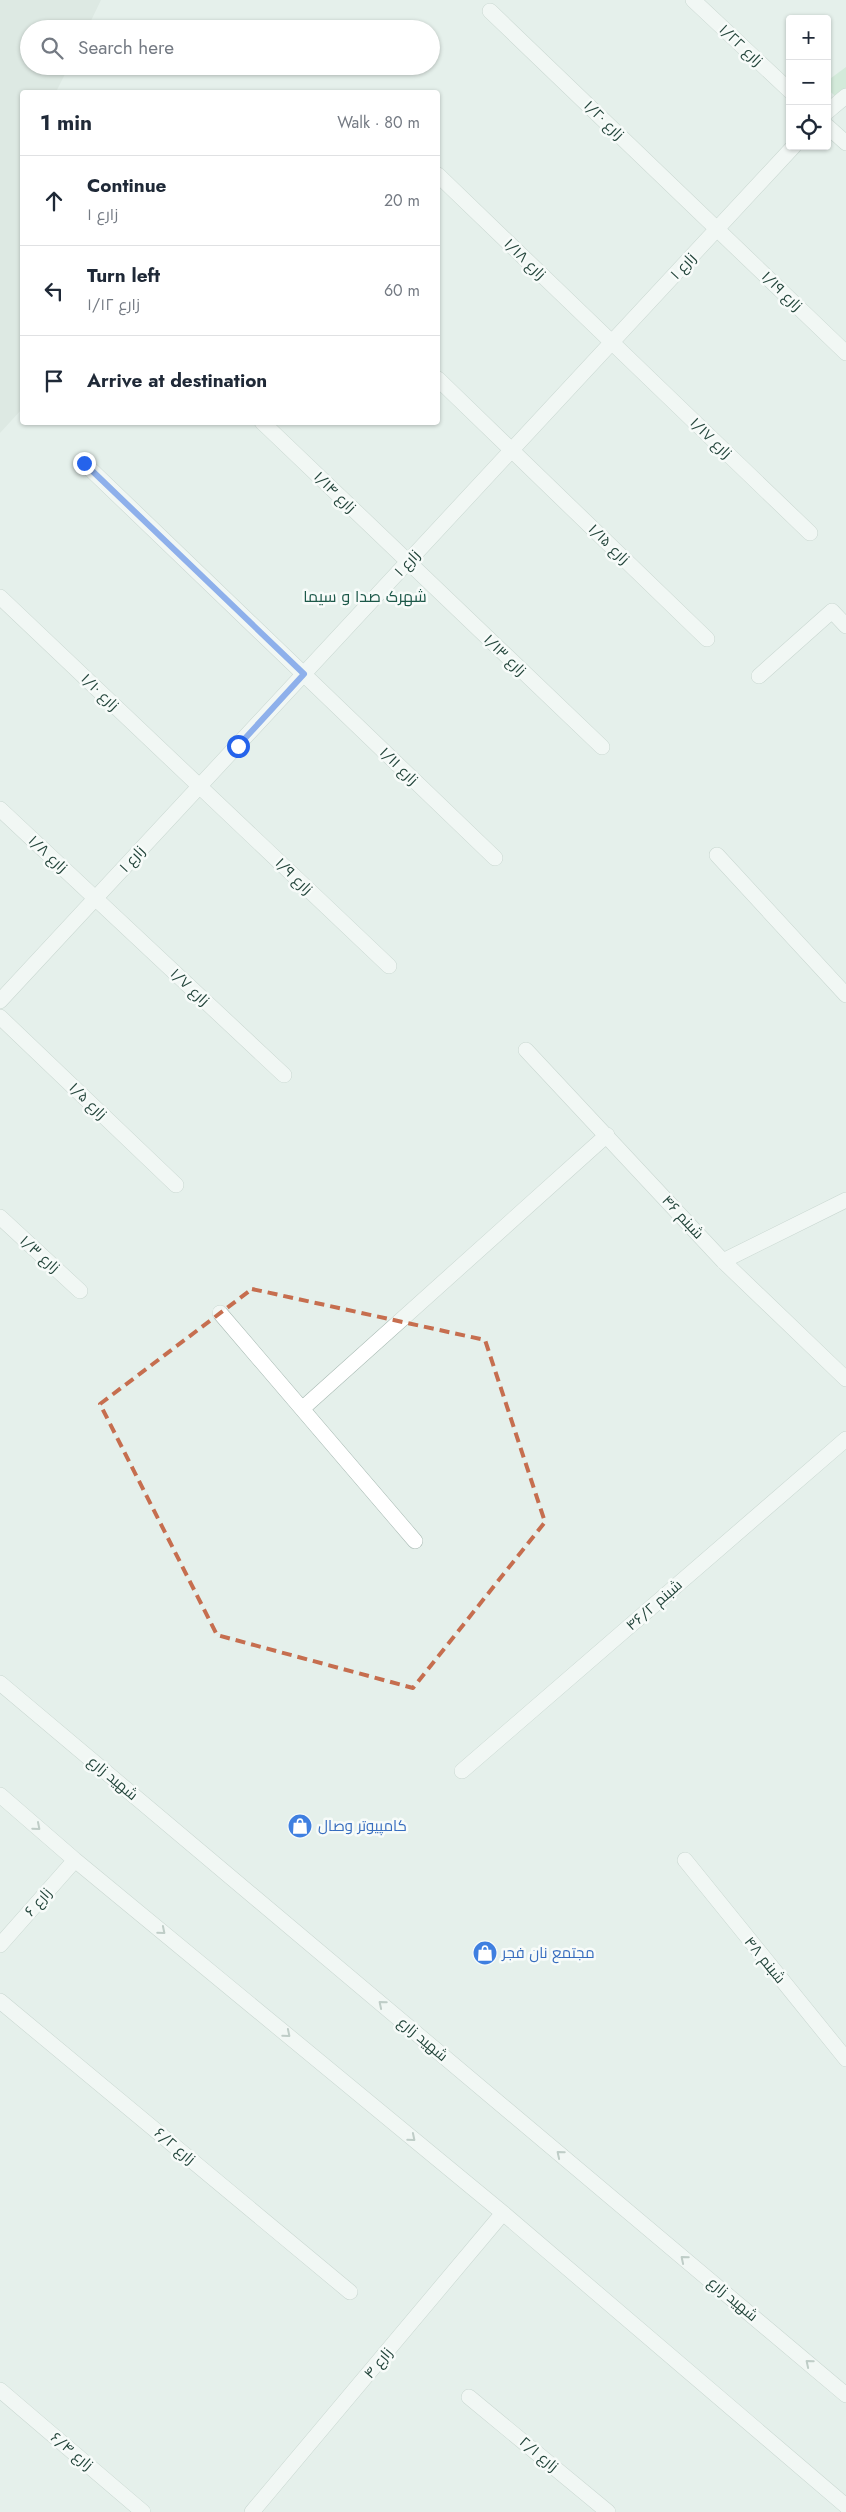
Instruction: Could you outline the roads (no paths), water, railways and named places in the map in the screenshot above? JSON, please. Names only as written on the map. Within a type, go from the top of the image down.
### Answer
[{"type":"street","name":"۱/۲۲ زارع","points":[[693,0],[786,87]]},
{"type":"street","name":"۱/۲۰ زارع","points":[[490,11],[717,229]]},
{"type":"street","points":[[831,109],[846,96]]},
{"type":"street","points":[[831,130],[846,144]]},
{"type":"street","name":"۱ زارع","points":[[0,1001],[790,150]]},
{"type":"street","name":"۱/۱۸ زارع","points":[[440,177],[612,343]]},
{"type":"street","name":"۱/۱۹ زارع","points":[[717,229],[846,353]]},
{"type":"street","name":"۱/۱۷ زارع","points":[[612,343],[810,533]]},
{"type":"street","name":"۱/۱۵ زارع","points":[[440,381],[707,639]]},
{"type":"street","name":"۱/۱۴ زارع","points":[[265,425],[408,562]]},
{"type":"street","name":"۱/۱۱ زارع","points":[[84,463],[494,858]]},
{"type":"street","name":"۱/۱۳ زارع","points":[[408,562],[602,747]]},
{"type":"street","name":"۱/۱۰ زارع","points":[[0,597],[199,786]]},
{"type":"street","points":[[759,676],[839,613],[846,626]]},
{"type":"street","name":"۱/۹ زارع","points":[[199,786],[389,966]]},
{"type":"street","name":"۱/۸ زارع","points":[[0,809],[96,898]]},
{"type":"street","points":[[716,855],[846,995]]},
{"type":"street","name":"۱/۷ زارع","points":[[96,898],[284,1075]]},
{"type":"street","name":"۱/۵ زارع","points":[[0,1017],[176,1185]]},
{"type":"street","name":"۴۶ شبنم","points":[[526,1050],[723,1261],[846,1379]]},
{"type":"street","points":[[302,1409],[607,1135]]},
{"type":"street","points":[[723,1261],[846,1200]]},
{"type":"street","name":"۱/۳ زارع","points":[[0,1217],[80,1291]]},
{"type":"street","points":[[220,1313],[415,1541]]},
{"type":"street","name":"۴۶/۲ شبنم","points":[[462,1772],[846,1440]]},
{"type":"street","name":"شهید زارع","points":[[0,1683],[846,2394]]},
{"type":"street","points":[[0,1795],[75,1860],[504,2213],[846,2506]]},
{"type":"street","name":"۶ زارع","points":[[0,1945],[75,1860]]},
{"type":"street","name":"۴۸ شبنم","points":[[685,1860],[845,2056]]},
{"type":"street","name":"۶/۲ زارع","points":[[0,2001],[350,2292]]},
{"type":"street","name":"۴ زارع","points":[[252,2512],[504,2213]]},
{"type":"street","name":"۶/۴ زارع","points":[[0,2390],[144,2512]]},
{"type":"street","name":"۲/۱ زارع","points":[[469,2397],[608,2512]]},
{"type":"place","name":"کامپیوتر وصال","points":[[300,1826]]},
{"type":"place","name":"مجتمع نان فجر","points":[[485,1953]]},
{"type":"district","name":"شهرک صدا و سیما","points":[[365,596]]}]
